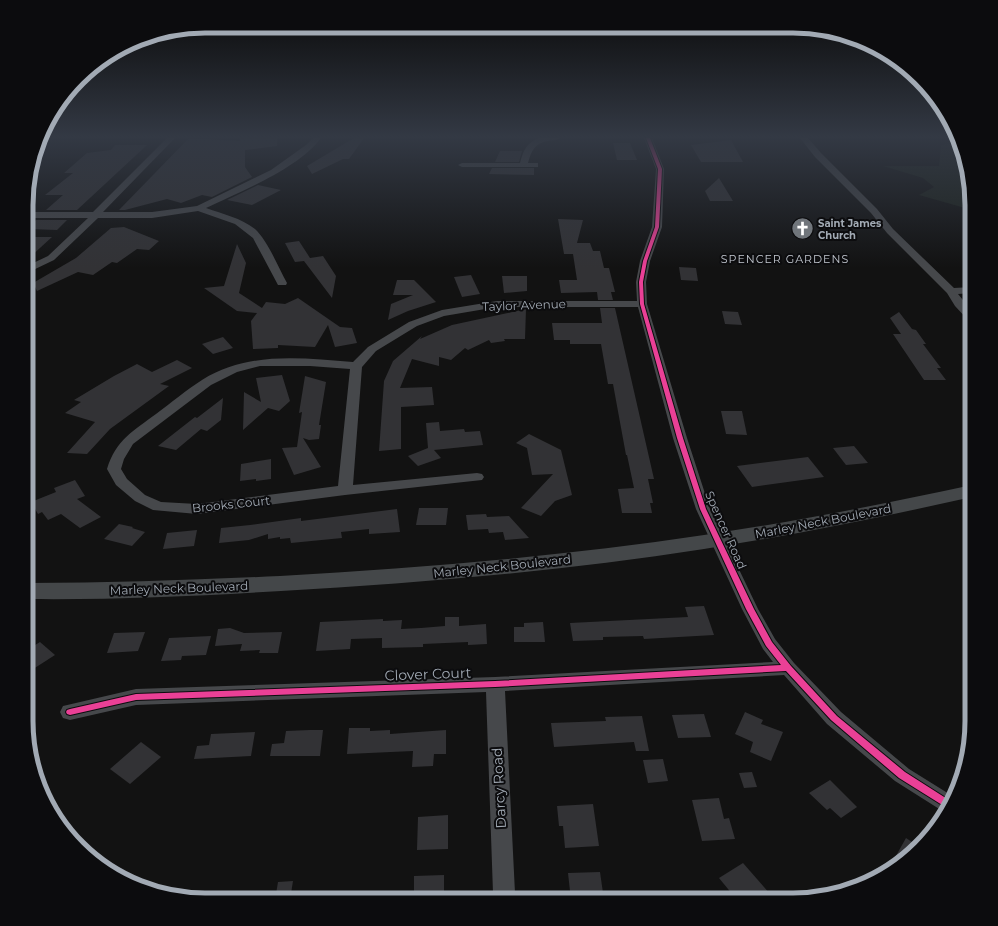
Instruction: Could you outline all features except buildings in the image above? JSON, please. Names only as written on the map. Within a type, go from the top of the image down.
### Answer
[{"type":"main road","name":"Marley Neck Boulevard","points":[[33,591],[193,588],[333,581],[448,572],[564,560],[717,541],[851,517],[965,493]]},
{"type":"street","points":[[33,267],[51,258],[65,246],[128,181]]},
{"type":"street","points":[[33,215],[152,215],[199,208],[255,181]]},
{"type":"street","name":"Spencer Road","points":[[659,181],[657,227],[645,261],[640,285],[642,304],[683,448],[703,509],[717,541],[769,644],[788,668],[834,718],[902,775],[945,801]]},
{"type":"street","points":[[844,181],[874,211],[890,231],[951,291],[965,310]]},
{"type":"street","points":[[199,208],[243,224],[252,231],[257,237],[282,283]]},
{"type":"street","points":[[951,291],[965,290]]},
{"type":"street","name":"Taylor Avenue","points":[[356,366],[372,350],[388,338],[413,324],[442,313],[497,304],[642,304]]},
{"type":"street","name":"Brooks Court","points":[[356,366],[310,362],[260,362],[233,370],[207,382],[128,442],[117,460],[114,470],[121,482],[140,498],[158,507],[198,510],[345,490],[477,478]]},
{"type":"street","points":[[345,490],[356,366]]},
{"type":"street","name":"Clover Court","points":[[70,712],[136,696],[495,684],[788,668]]},
{"type":"street","name":"Darcy Road","points":[[495,684],[504,893]]},
{"type":"shaded area","points":[[927,181],[964,181],[965,208],[919,195],[934,187]]},
{"type":"cycle path","points":[[659,181],[657,227],[645,261],[641,282],[642,304],[680,438],[703,509],[750,609],[769,644],[788,668],[834,718],[902,775],[945,802]]},
{"type":"cycle path","points":[[70,712],[136,697],[495,684],[788,668]]},
{"type":"place","name":"Saint James Church","points":[[803,229]]},
{"type":"district","name":"SPENCER GARDENS","points":[[785,259]]}]
